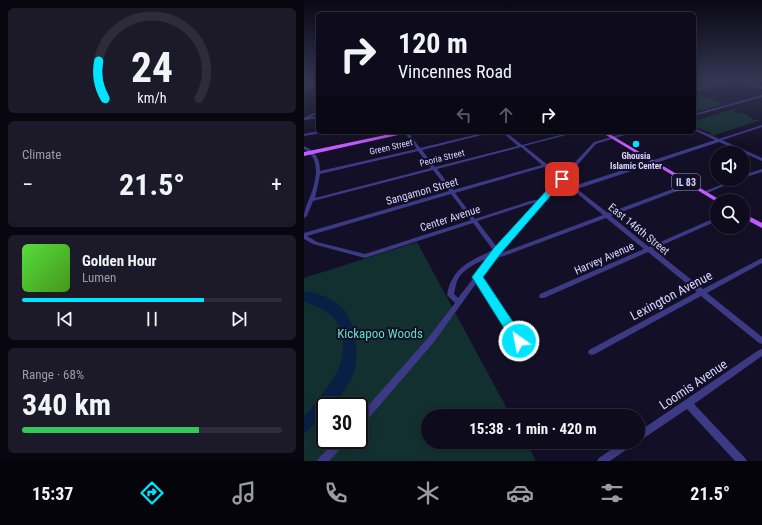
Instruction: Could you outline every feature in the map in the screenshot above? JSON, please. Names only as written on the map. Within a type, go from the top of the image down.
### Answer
[{"type":"main road","points":[[304,154],[397,134]]},
{"type":"main road","name":"IL 83","points":[[606,134],[710,195]]},
{"type":"main road","points":[[750,219],[762,226]]},
{"type":"street","points":[[696,114],[742,102]]},
{"type":"street","points":[[304,119],[316,113]]},
{"type":"street","points":[[304,119],[316,117]]},
{"type":"street","points":[[546,195],[574,188],[762,126]]},
{"type":"street","points":[[696,130],[762,160]]},
{"type":"street","points":[[304,135],[316,133]]},
{"type":"street","points":[[408,134],[475,221],[495,253]]},
{"type":"street","name":"Green Street","points":[[318,173],[483,134]]},
{"type":"street","name":"East 146th Street","points":[[507,134],[762,341]]},
{"type":"street","name":"Peoria Street","points":[[312,200],[568,134]]},
{"type":"street","points":[[368,413],[431,340],[495,253],[541,200],[595,143],[625,134]]},
{"type":"street","points":[[304,147],[313,152],[317,162],[318,173],[312,200],[304,216]]},
{"type":"street","name":"Sangamon Street","points":[[304,236],[545,165]]},
{"type":"street","points":[[750,174],[762,170]]},
{"type":"street","points":[[459,302],[450,295],[455,280],[460,273],[481,258],[495,253],[502,255],[691,184]]},
{"type":"street","points":[[705,192],[721,186]]},
{"type":"street","name":"Center Avenue","points":[[304,236],[315,244],[365,256],[541,200]]},
{"type":"street","name":"Harvey Avenue","points":[[542,296],[710,222]]},
{"type":"street","name":"Lexington Avenue","points":[[592,352],[762,260]]},
{"type":"street","points":[[477,277],[519,341]]},
{"type":"street","name":"Loomis Avenue","points":[[645,432],[762,352]]},
{"type":"street","points":[[688,403],[742,461]]},
{"type":"street","points":[[322,461],[334,449]]},
{"type":"street","points":[[602,461],[620,449]]},
{"type":"green space","points":[[696,102],[718,102],[725,104],[696,111]]},
{"type":"green space","points":[[734,109],[737,110],[734,112],[746,114],[754,120],[761,120],[712,136],[709,134],[712,133],[696,128],[696,120]]},
{"type":"green space","name":"Kickapoo Woods","points":[[417,242],[507,409],[421,409],[421,449],[530,449],[536,461],[304,461],[304,278]]},
{"type":"water","points":[[304,291],[325,297],[340,306],[351,321],[356,342],[356,363],[351,379],[339,397],[320,397],[338,370],[340,364],[343,352],[342,332],[333,317],[325,311],[304,302]]},
{"type":"water","points":[[316,403],[316,423],[304,434],[304,416]]},
{"type":"place","name":"Ghousia Islamic Center","points":[[636,144]]},
{"type":"route","points":[[519,341],[477,277],[497,251],[541,200],[562,179]]}]
